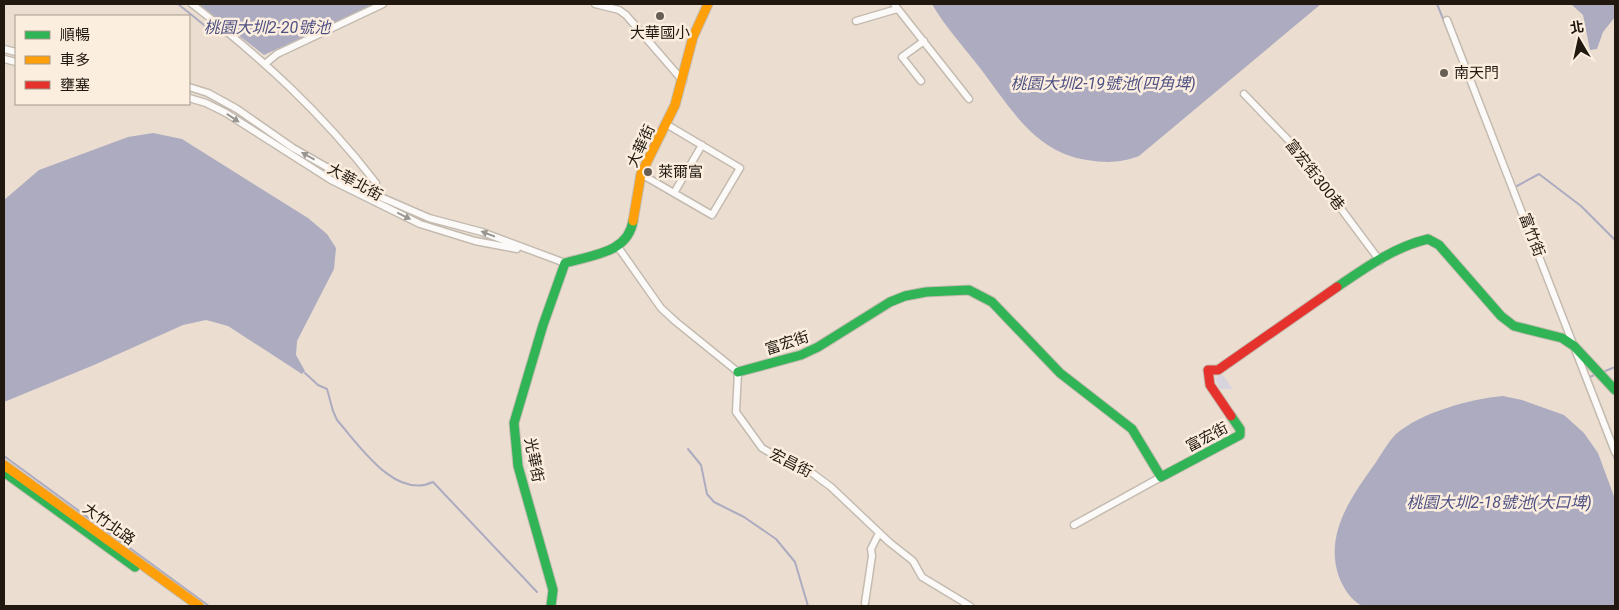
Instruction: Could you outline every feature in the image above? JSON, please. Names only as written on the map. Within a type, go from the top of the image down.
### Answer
[{"type":"street","points":[[192,4],[226,29],[308,102],[346,144],[376,183],[374,198]]},
{"type":"street","points":[[265,64],[277,54],[383,4]]},
{"type":"street","points":[[595,4],[619,10],[626,15],[683,81]]},
{"type":"street","name":"大華街","points":[[618,247],[628,238],[632,228],[641,174],[666,124],[683,81],[693,37],[708,4]]},
{"type":"street","points":[[856,21],[895,6],[969,99]]},
{"type":"street","name":"富竹街","points":[[1447,20],[1615,452]]},
{"type":"street","points":[[921,81],[902,57],[924,41]]},
{"type":"street","name":"大華北街","points":[[190,87],[208,93],[238,109],[293,148],[420,224],[475,240],[533,252]]},
{"type":"street","name":"富宏街300巷","points":[[1244,94],[1295,147],[1380,260]]},
{"type":"street","name":"大華北街","points":[[190,98],[206,103],[226,113],[323,176],[374,198],[429,218],[482,232],[565,263]]},
{"type":"street","points":[[641,174],[712,214],[740,168],[666,124]]},
{"type":"street","points":[[674,193],[702,145]]},
{"type":"street","name":"富宏街","points":[[738,372],[801,355],[818,347],[890,302],[906,296],[926,292],[969,290],[992,302],[1060,373],[1132,429],[1161,477],[1240,435],[1240,428],[1210,385],[1208,370],[1218,370],[1224,367],[1343,282],[1414,242],[1428,239],[1438,244],[1501,316],[1514,326],[1562,338],[1574,346],[1615,390]]},
{"type":"street","points":[[565,263],[618,247],[661,308],[674,322],[738,372]]},
{"type":"street","name":"光華街","points":[[551,606],[553,590],[548,565],[518,466],[514,423],[542,325],[565,263]]},
{"type":"street","name":"宏昌街","points":[[738,372],[736,412],[762,448],[781,459],[800,464],[831,487],[879,533],[913,561],[922,576],[970,606]]},
{"type":"street","name":"大竹北路","points":[[4,465],[199,606]]},
{"type":"street","name":"大竹北路","points":[[4,472],[190,606]]},
{"type":"street","points":[[1074,524],[1161,477]]},
{"type":"street","points":[[865,603],[872,556],[871,549],[879,533]]},
{"type":"shaded area","points":[[1222,374],[1233,389],[1220,389],[1215,378]]},
{"type":"water","name":"桃園大圳2-20號池","points":[[198,4],[376,4],[264,55]]},
{"type":"water","name":"桃園大圳2-19號池(四角埤)","points":[[932,4],[1321,4],[1139,156],[1126,160],[1107,162],[1087,160],[1068,155],[1052,148],[1038,138],[1013,112]]},
{"type":"water","points":[[1571,4],[1615,4],[1615,17],[1603,32],[1597,49],[1590,50],[1583,15]]},
{"type":"water","points":[[153,133],[182,139],[308,218],[327,234],[336,248],[334,269],[297,341],[296,355],[305,371],[302,374],[228,326],[206,320],[183,325],[94,365],[4,402],[4,200],[39,170],[128,137]]},
{"type":"water","name":"桃園大圳2-18號池(大口埤)","points":[[1503,396],[1522,400],[1564,415],[1584,433],[1598,453],[1615,499],[1615,606],[1362,606],[1348,593],[1339,577],[1335,561],[1337,532],[1349,503],[1387,445],[1396,434],[1407,426],[1433,413],[1476,400]]},
{"type":"waterway","points":[[178,4],[209,29]]},
{"type":"waterway","points":[[1437,4],[1451,38]]},
{"type":"waterway","points":[[1517,186],[1539,174],[1581,206],[1615,240]]},
{"type":"waterway","points":[[1603,372],[1615,367]]},
{"type":"waterway","points":[[305,373],[318,385],[327,389],[337,420],[379,467],[392,477],[405,483],[419,486],[433,482],[537,592]]},
{"type":"waterway","points":[[1590,377],[1596,374]]},
{"type":"waterway","points":[[688,449],[701,465],[707,494],[714,502],[744,517],[776,539],[795,562],[808,606]]},
{"type":"waterway","points":[[1613,453],[1615,460]]},
{"type":"waterway","points":[[4,456],[209,606]]},
{"type":"traffic: fast","points":[[551,606],[553,590],[518,466],[514,423],[543,325],[565,263],[597,255],[616,246],[630,232],[633,221]]},
{"type":"traffic: fast","points":[[1337,287],[1403,247],[1428,239],[1439,245],[1501,316],[1514,326],[1562,338],[1574,346],[1615,390]]},
{"type":"traffic: fast","points":[[738,372],[801,355],[818,347],[890,302],[905,296],[926,292],[969,290],[992,302],[1060,373],[1132,429],[1161,477],[1240,435],[1240,429],[1231,416]]},
{"type":"traffic: fast","points":[[4,472],[135,567]]},
{"type":"traffic: slow","points":[[633,221],[641,174],[675,105],[693,37],[708,4]]},
{"type":"traffic: slow","points":[[4,465],[199,606]]},
{"type":"traffic: jam","points":[[1231,416],[1210,385],[1208,370],[1218,370],[1337,287]]},
{"type":"place","name":"大華國小","points":[[660,16]]},
{"type":"place","name":"南天門","points":[[1444,73]]},
{"type":"place","name":"萊爾富","points":[[648,172]]}]
